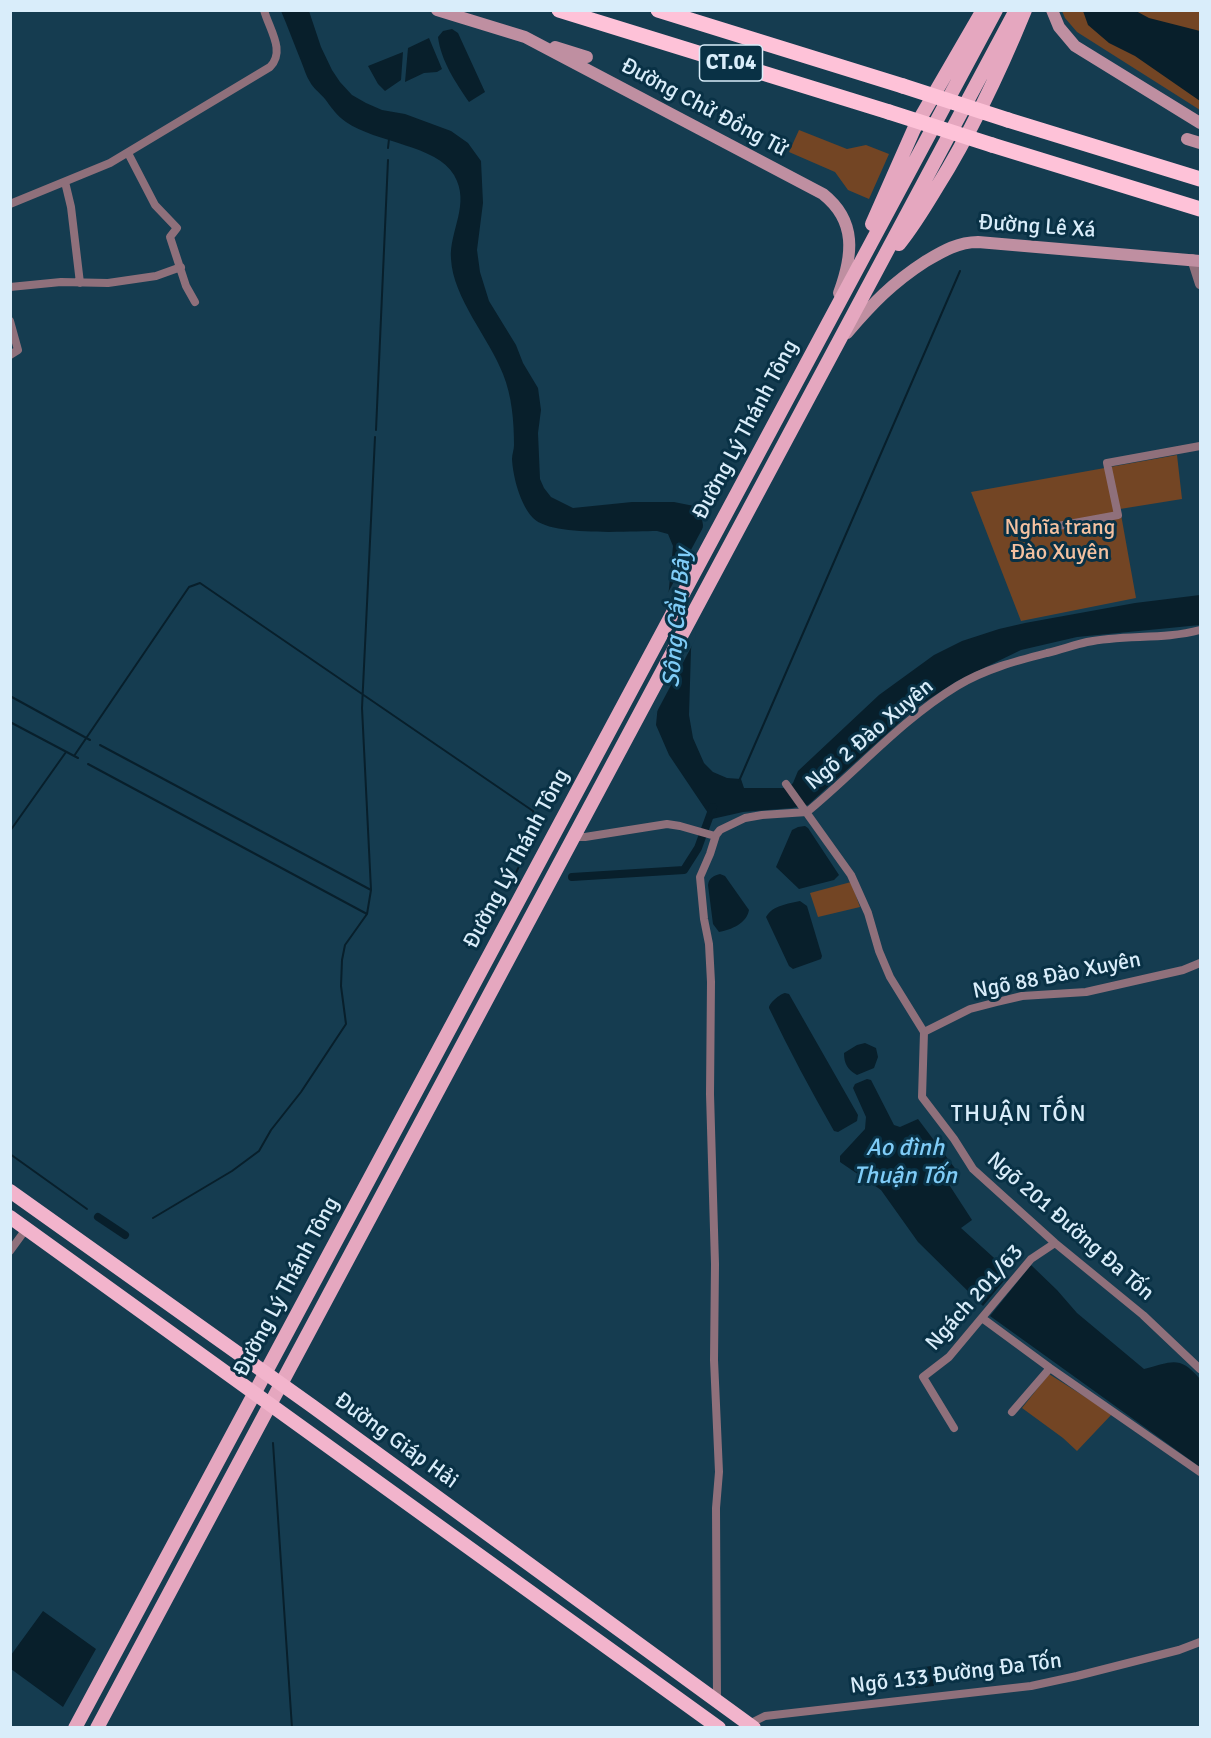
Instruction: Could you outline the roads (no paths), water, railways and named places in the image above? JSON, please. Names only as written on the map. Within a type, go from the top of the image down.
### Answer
[{"type":"highway","name":"CT.04","points":[[658,10],[1200,179]]},
{"type":"highway","name":"CT.04","points":[[565,12],[1200,210]]},
{"type":"highway","name":"Đường Giáp Hải","points":[[15,1194],[750,1726]]},
{"type":"highway","points":[[10,1210],[15,1194]]},
{"type":"highway","name":"Đường Giáp Hải","points":[[10,1218],[718,1727]]},
{"type":"highway","points":[[718,1727],[730,1710]]},
{"type":"main road","name":"Đường Chử Đồng Tử","points":[[437,10],[525,38],[817,190],[828,198],[844,218],[850,246],[846,275],[829,319]]},
{"type":"main road","points":[[865,253],[872,223],[914,129],[983,10]]},
{"type":"main road","name":"Đường Lý Thánh Tông","points":[[75,1728],[996,10]]},
{"type":"main road","name":"Đường Lý Thánh Tông","points":[[97,1728],[1016,10]]},
{"type":"main road","points":[[881,264],[904,239],[950,167],[993,84],[1025,10]]},
{"type":"main road","points":[[1052,10],[1059,27],[1075,46],[1200,123]]},
{"type":"main road","points":[[525,38],[587,57]]},
{"type":"main road","points":[[1187,139],[1200,143]]},
{"type":"main road","name":"Đường Lê Xá","points":[[837,346],[880,295],[901,277],[942,252],[963,243],[978,242],[1196,260]]},
{"type":"main road","points":[[785,402],[802,410]]},
{"type":"main road","points":[[546,848],[563,856]]},
{"type":"street","points":[[10,204],[110,163],[270,67],[275,62],[278,48],[264,10]]},
{"type":"street","points":[[128,153],[155,205],[177,228],[170,237],[186,286],[195,302]]},
{"type":"street","points":[[65,182],[72,207],[80,283]]},
{"type":"street","points":[[1196,260],[1200,284]]},
{"type":"street","points":[[10,287],[108,283],[156,276],[181,267]]},
{"type":"street","points":[[10,321],[18,350],[10,355]]},
{"type":"street","points":[[1020,533],[1118,515],[1107,463],[1200,446]]},
{"type":"street","name":"Ngõ 2 Đào Xuyên","points":[[805,810],[842,783],[889,737],[944,694],[1002,665],[1088,642],[1127,637],[1168,636],[1200,630]]},
{"type":"street","points":[[786,784],[842,860],[857,886],[890,977],[924,1032]]},
{"type":"street","points":[[717,1701],[716,1508],[719,1472],[714,1360],[715,1264],[710,1094],[711,982],[709,944],[700,877],[710,854],[712,836],[720,830],[762,814],[805,810]]},
{"type":"street","points":[[574,837],[667,824],[712,836]]},
{"type":"street","name":"Ngõ 88 Đào Xuyên","points":[[924,1032],[970,1009],[997,1002],[1022,996],[1086,992],[1183,970],[1200,963]]},
{"type":"street","name":"Ngõ 201 Đường Đa Tốn","points":[[924,1032],[922,1097],[954,1139],[973,1169],[1055,1243],[1143,1315],[1200,1369]]},
{"type":"street","points":[[10,1251],[26,1229]]},
{"type":"street","name":"Ngách 201/63","points":[[954,1428],[923,1377],[949,1357],[1031,1258],[1055,1243]]},
{"type":"street","points":[[982,1318],[1200,1472]]},
{"type":"street","points":[[1012,1412],[1050,1368]]},
{"type":"street","name":"Ngõ 133 Đường Đa Tốn","points":[[750,1726],[765,1716],[1031,1686],[1179,1650],[1200,1642]]},
{"type":"street","points":[[700,1728],[718,1727]]},
{"type":"water","name":"Sông Cầu Bây","points":[[281,11],[309,11],[321,47],[332,70],[352,95],[382,110],[405,114],[451,131],[468,143],[481,161],[483,203],[477,250],[480,272],[489,301],[516,345],[523,363],[538,388],[541,410],[538,433],[540,479],[551,497],[573,508],[632,502],[674,502],[694,506],[701,514],[703,525],[691,650],[689,715],[693,738],[704,763],[713,772],[727,778],[741,779],[744,788],[788,788],[798,771],[879,695],[934,655],[962,641],[999,629],[1135,603],[1200,595],[1200,625],[1077,637],[1021,650],[957,681],[915,708],[808,805],[743,812],[712,819],[669,755],[656,725],[673,546],[668,534],[657,531],[592,532],[556,528],[542,524],[528,512],[514,474],[513,418],[506,382],[497,360],[465,303],[453,274],[451,249],[460,207],[459,186],[454,175],[446,165],[434,157],[373,135],[340,117],[309,80]]},
{"type":"water","points":[[1083,11],[1136,11],[1149,18],[1200,31],[1200,101],[1135,56],[1109,43],[1088,25]]},
{"type":"water","points":[[452,29],[458,33],[485,92],[469,102],[442,55],[438,37],[443,31]]},
{"type":"water","points":[[429,38],[442,69],[437,72],[424,73],[405,82],[408,48]]},
{"type":"water","points":[[403,52],[401,80],[385,91],[378,84],[368,66]]},
{"type":"water","points":[[805,826],[839,875],[834,880],[799,889],[776,867],[792,830]]},
{"type":"water","points":[[720,874],[725,876],[749,910],[748,915],[738,925],[719,932],[713,924],[708,885],[712,878]]},
{"type":"water","points":[[800,901],[807,906],[822,956],[821,959],[793,969],[789,966],[766,917],[777,907]]},
{"type":"water","points":[[785,993],[789,994],[858,1115],[857,1121],[838,1132],[834,1131],[817,1101],[769,1008],[775,999]]},
{"type":"water","points":[[865,1043],[876,1048],[878,1057],[874,1068],[857,1075],[847,1066],[844,1053]]},
{"type":"water","name":"Ao đình Thuận Tốn","points":[[867,1079],[871,1080],[894,1125],[900,1127],[918,1119],[957,1171],[948,1183],[972,1220],[961,1228],[1003,1266],[1001,1269],[1008,1276],[983,1306],[918,1242],[881,1190],[840,1162],[840,1156],[865,1129],[866,1117],[853,1088],[855,1084]]},
{"type":"water","points":[[1031,1265],[1077,1313],[1144,1369],[1175,1362],[1181,1363],[1200,1379],[1200,1467],[990,1316]]},
{"type":"water","points":[[43,1611],[96,1649],[63,1707],[11,1669],[11,1655]]},
{"type":"water","points":[[931,1666],[934,1686],[915,1688],[912,1669]]},
{"type":"waterway","points":[[388,148],[389,139]]},
{"type":"waterway","points":[[376,430],[388,160]]},
{"type":"waterway","points":[[739,781],[960,271]]},
{"type":"waterway","points":[[153,1218],[232,1171],[259,1151],[271,1130],[301,1092],[346,1024],[341,986],[342,960],[345,945],[367,914],[371,890],[362,708],[375,437]]},
{"type":"waterway","points":[[74,756],[189,587],[200,583],[533,811],[538,827],[512,881]]},
{"type":"waterway","points":[[10,696],[90,740]]},
{"type":"waterway","points":[[10,722],[78,758]]},
{"type":"waterway","points":[[100,745],[371,890]]},
{"type":"waterway","points":[[10,831],[66,752]]},
{"type":"waterway","points":[[88,764],[367,914]]},
{"type":"waterway","points":[[572,877],[684,870],[698,848],[713,807]]},
{"type":"waterway","points":[[10,1154],[87,1209]]},
{"type":"waterway","points":[[98,1217],[125,1235]]},
{"type":"waterway","points":[[273,1443],[292,1728]]},
{"type":"district","name":"THUẬN TỐN","points":[[1019,1115]]},
{"type":"park label","name":"Nghĩa trang Đào Xuyên","points":[[1060,540]]}]
